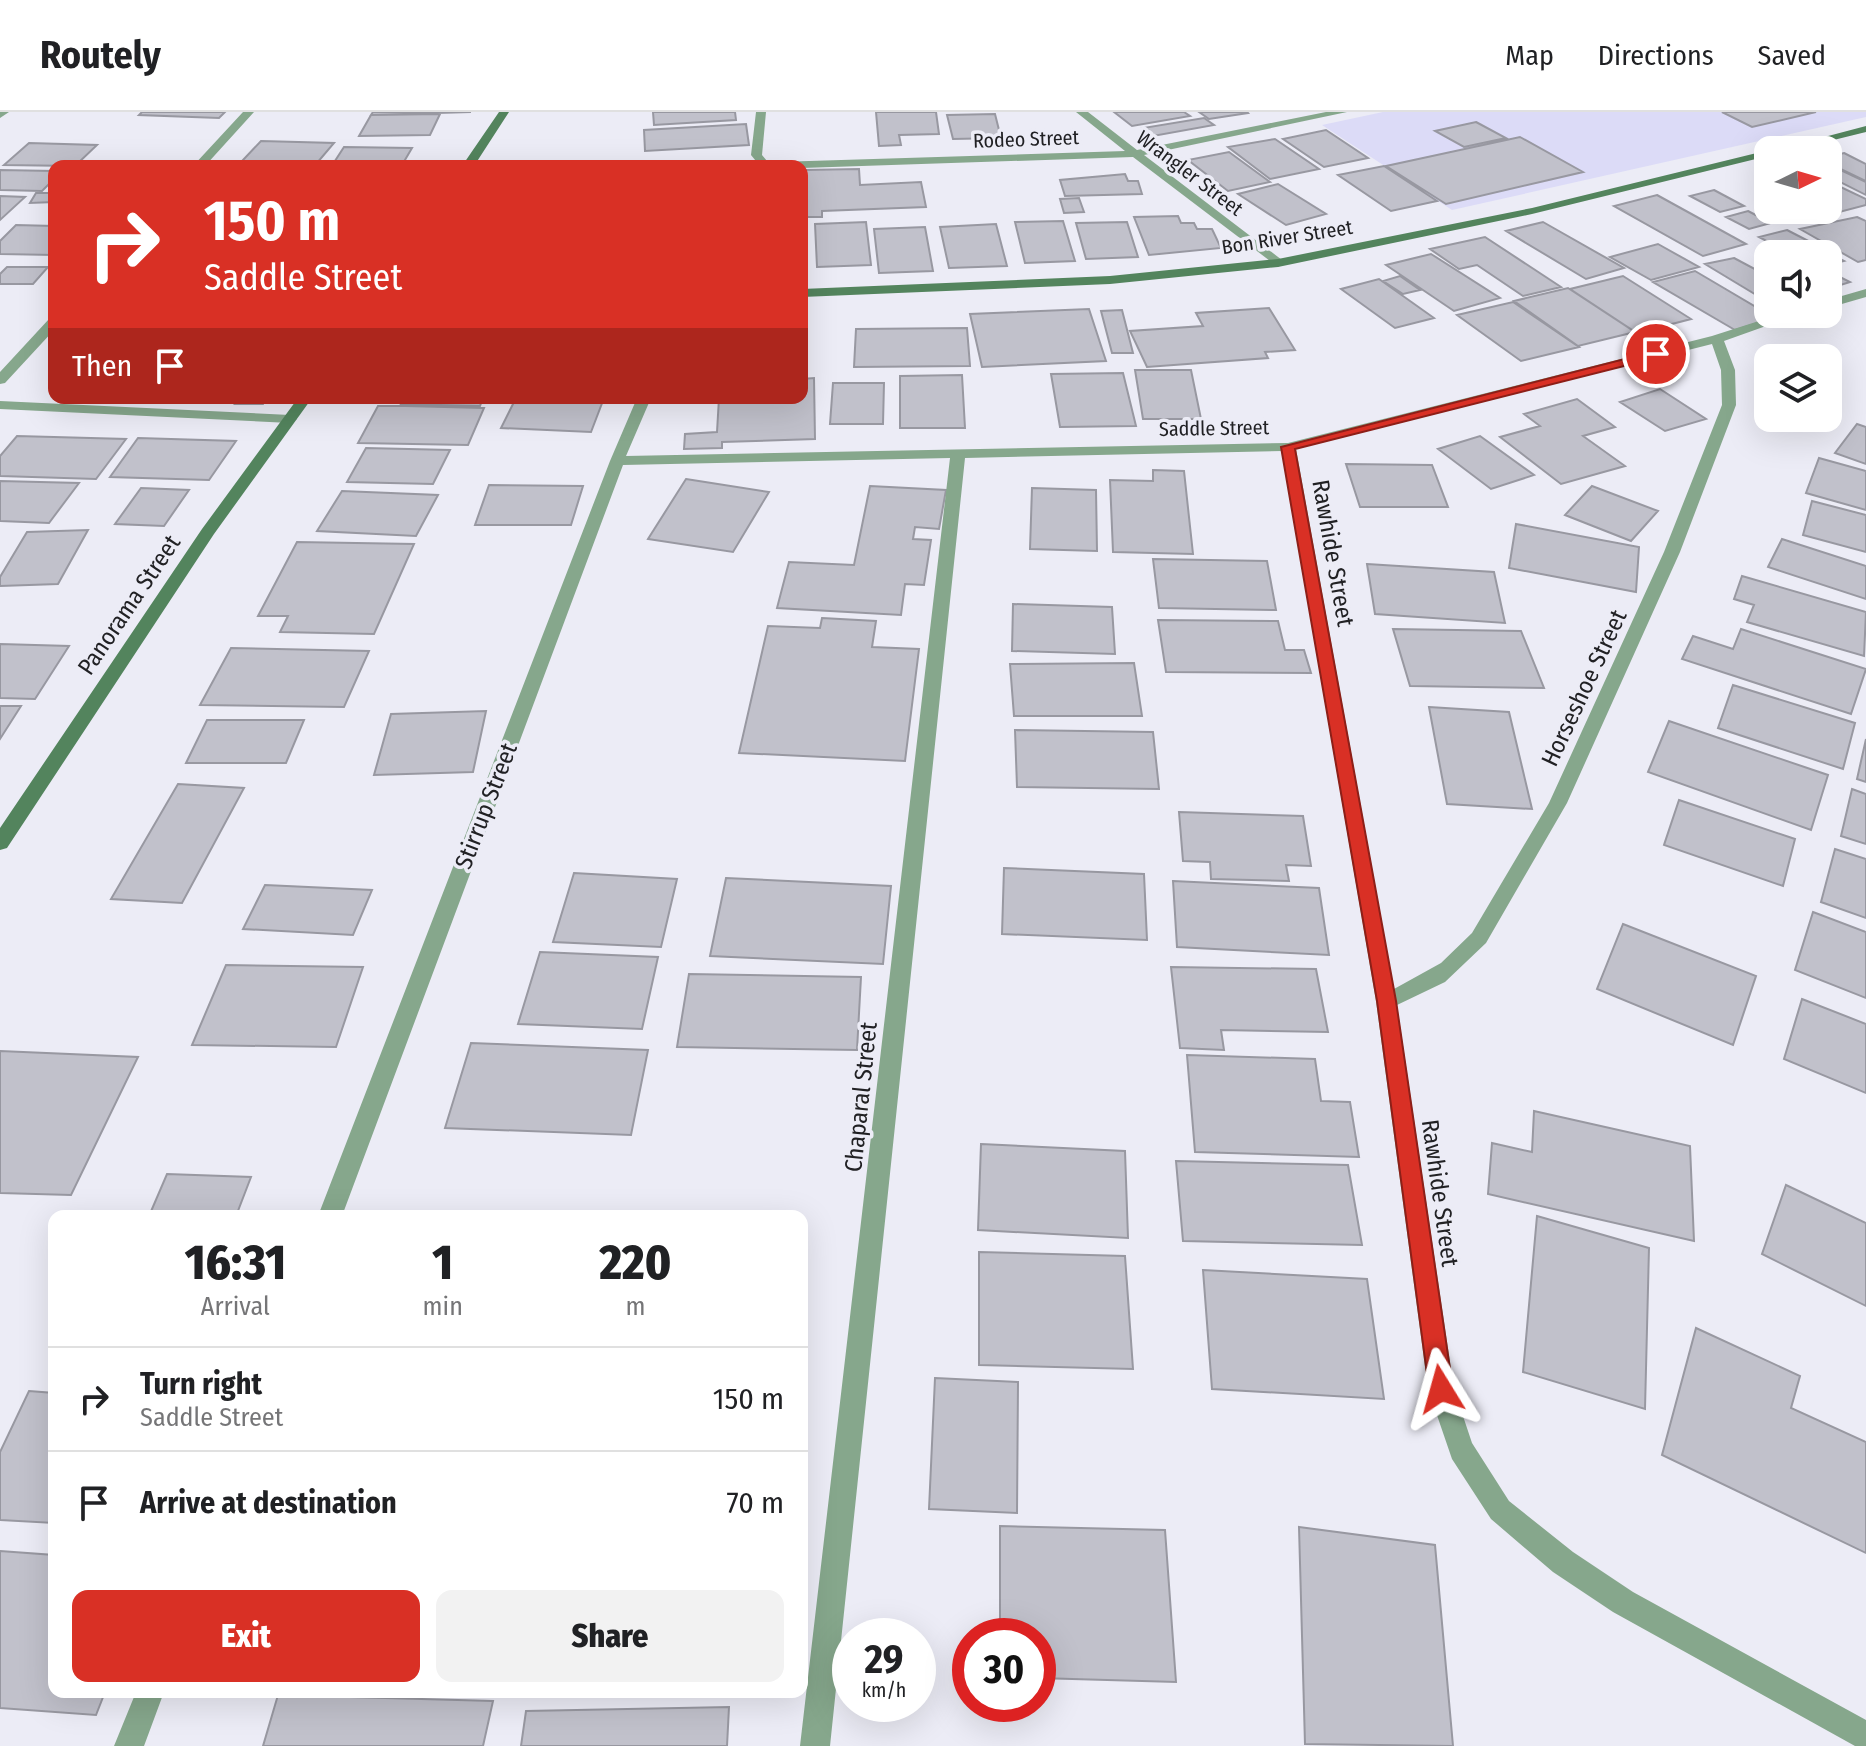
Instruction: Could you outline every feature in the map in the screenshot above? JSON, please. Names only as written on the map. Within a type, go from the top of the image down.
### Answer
[{"type":"street","points":[[205,160],[249,112]]},
{"type":"street","points":[[472,160],[504,112]]},
{"type":"street","name":"Rodeo Street","points":[[760,160],[756,155],[761,112]]},
{"type":"street","name":"Wrangler Street","points":[[1081,112],[1278,263]]},
{"type":"street","name":"Rodeo Street","points":[[808,164],[1134,154],[1342,112]]},
{"type":"street","points":[[1837,136],[1866,129]]},
{"type":"street","name":"Bon River Street","points":[[808,293],[1079,282],[1278,263],[1532,211],[1754,156]]},
{"type":"street","points":[[1842,300],[1866,293]]},
{"type":"street","name":"Saddle Street","points":[[617,461],[1288,447],[1717,339],[1754,327]]},
{"type":"street","points":[[0,380],[48,328]]},
{"type":"street","name":"Horseshoe Street","points":[[1386,1001],[1422,986],[1452,968],[1466,954],[1479,938],[1558,803],[1672,552],[1729,405],[1728,370],[1717,339]]},
{"type":"street","name":"Panorama Street","points":[[0,843],[207,532],[301,404]]},
{"type":"street","name":"Stirrup Street","points":[[332,1210],[641,404]]},
{"type":"street","points":[[0,405],[290,419]]},
{"type":"street","name":"Rawhide Street","points":[[1288,447],[1386,1001],[1441,1389],[1461,1450],[1500,1510],[1563,1562],[1623,1602],[1866,1736]]},
{"type":"street","name":"Chaparal Street","points":[[815,1746],[958,453]]},
{"type":"street","points":[[129,1746],[148,1698]]},
{"type":"shaded area","points":[[1383,112],[1866,112],[1866,117],[1781,136],[1754,136],[1754,142],[1452,210],[1322,125]]},
{"type":"building","points":[[142,112],[225,112],[219,118],[139,115]]},
{"type":"building","points":[[373,112],[471,112],[371,115]]},
{"type":"building","points":[[653,112],[735,112],[736,120],[654,125]]},
{"type":"building","points":[[876,112],[936,112],[939,134],[899,135],[901,145],[879,146]]},
{"type":"building","points":[[1114,112],[1184,112],[1190,116],[1132,126]]},
{"type":"building","points":[[1199,112],[1247,112],[1248,113],[1209,119]]},
{"type":"building","points":[[1722,112],[1816,112],[1752,127]]},
{"type":"building","points":[[440,114],[430,135],[359,136],[371,115]]},
{"type":"building","points":[[995,114],[1001,138],[953,139],[947,115]]},
{"type":"building","points":[[1204,118],[1214,125],[1153,136],[1143,128]]},
{"type":"building","points":[[1476,122],[1506,138],[1464,147],[1435,131]]},
{"type":"building","points":[[746,124],[749,145],[645,151],[644,130]]},
{"type":"building","points":[[1326,130],[1368,158],[1324,167],[1283,139]]},
{"type":"building","points":[[1520,137],[1583,172],[1446,204],[1386,166]]},
{"type":"building","points":[[1275,139],[1319,169],[1270,179],[1228,147]]},
{"type":"building","points":[[261,141],[334,143],[320,160],[243,160]]},
{"type":"building","points":[[29,143],[97,145],[81,160],[48,160],[48,166],[4,165]]},
{"type":"building","points":[[344,147],[412,148],[405,160],[336,160]]},
{"type":"building","points":[[1229,152],[1270,182],[1228,191],[1188,160]]},
{"type":"building","points":[[1842,154],[1866,164],[1866,181],[1842,170]]},
{"type":"building","points":[[1384,166],[1437,201],[1391,211],[1338,175]]},
{"type":"building","points":[[859,169],[860,185],[921,182],[926,207],[822,211],[822,217],[808,217],[808,170]]},
{"type":"building","points":[[0,170],[48,171],[48,185],[42,191],[0,190]]},
{"type":"building","points":[[1842,171],[1866,182],[1866,195],[1842,183]]},
{"type":"building","points":[[1125,174],[1128,181],[1138,181],[1142,194],[1065,196],[1060,180]]},
{"type":"building","points":[[1278,184],[1326,214],[1286,225],[1238,194]]},
{"type":"building","points":[[1842,188],[1866,199],[1866,205],[1842,211]]},
{"type":"building","points":[[1714,190],[1744,206],[1720,212],[1690,196]]},
{"type":"building","points":[[36,193],[48,193],[48,202],[30,203]]},
{"type":"building","points":[[1657,195],[1746,244],[1703,256],[1614,206]]},
{"type":"building","points":[[0,196],[25,197],[0,220]]},
{"type":"building","points":[[1079,198],[1084,212],[1064,213],[1060,199]]},
{"type":"building","points":[[1748,211],[1754,214],[1754,224],[1767,224],[1749,229],[1726,217]]},
{"type":"building","points":[[1178,216],[1181,223],[1194,223],[1197,229],[1212,229],[1221,248],[1149,255],[1134,217]]},
{"type":"building","points":[[1857,217],[1866,221],[1866,260],[1858,262],[1842,253],[1842,240],[1819,240],[1800,229],[1842,224],[1842,220]]},
{"type":"building","points":[[1063,221],[1075,261],[1025,263],[1015,222]]},
{"type":"building","points":[[866,222],[871,265],[817,267],[815,224]]},
{"type":"building","points":[[1127,222],[1138,257],[1086,259],[1076,223]]},
{"type":"building","points":[[1543,222],[1624,268],[1586,279],[1506,231]]},
{"type":"building","points":[[996,224],[1007,266],[949,268],[940,227]]},
{"type":"building","points":[[16,225],[48,226],[48,255],[0,254],[0,241]]},
{"type":"building","points":[[925,227],[933,271],[879,273],[874,229]]},
{"type":"building","points":[[1787,230],[1806,240],[1765,240],[1759,237]]},
{"type":"building","points":[[1485,237],[1561,287],[1523,296],[1477,265],[1459,269],[1430,249]]},
{"type":"building","points":[[1658,244],[1699,267],[1651,280],[1610,257]]},
{"type":"building","points":[[1431,254],[1500,298],[1454,311],[1386,265]]},
{"type":"building","points":[[1734,258],[1754,269],[1754,294],[1705,264]]},
{"type":"building","points":[[7,267],[48,267],[33,284],[0,284],[0,274]]},
{"type":"building","points":[[1695,271],[1754,306],[1754,324],[1735,330],[1653,282]]},
{"type":"building","points":[[1400,276],[1420,290],[1403,294],[1383,281]]},
{"type":"building","points":[[1623,276],[1691,319],[1668,325],[1679,333],[1649,341],[1570,289]]},
{"type":"building","points":[[1379,279],[1434,318],[1395,328],[1341,289]]},
{"type":"building","points":[[1568,288],[1635,332],[1578,346],[1514,301]]},
{"type":"building","points":[[1513,302],[1579,347],[1521,361],[1457,315]]},
{"type":"building","points":[[1269,308],[1295,350],[1265,352],[1268,358],[1147,367],[1130,331],[1203,326],[1196,313]]},
{"type":"building","points":[[1089,309],[1106,361],[982,367],[970,314]]},
{"type":"building","points":[[1122,310],[1133,353],[1112,353],[1101,311]]},
{"type":"building","points":[[967,328],[970,366],[854,367],[856,329]]},
{"type":"building","points":[[1135,370],[1191,370],[1201,419],[1143,419]]},
{"type":"building","points":[[1123,373],[1136,426],[1060,427],[1051,374]]},
{"type":"building","points":[[962,375],[965,428],[900,428],[900,376]]},
{"type":"building","points":[[808,378],[814,378],[815,439],[722,442],[722,448],[684,449],[685,434],[717,432],[719,404],[808,404]]},
{"type":"building","points":[[833,383],[884,383],[883,424],[830,424]]},
{"type":"building","points":[[1660,389],[1706,419],[1665,431],[1620,402]]},
{"type":"building","points":[[1577,399],[1615,427],[1583,436],[1625,466],[1561,484],[1500,437],[1540,426],[1524,414]]},
{"type":"building","points":[[401,404],[481,404],[480,406]]},
{"type":"building","points":[[513,404],[602,404],[591,432],[501,428]]},
{"type":"building","points":[[378,406],[484,408],[468,445],[358,443]]},
{"type":"building","points":[[1857,424],[1866,427],[1866,464],[1835,453]]},
{"type":"building","points":[[17,436],[126,439],[96,479],[0,476],[0,456]]},
{"type":"building","points":[[1480,436],[1534,475],[1491,489],[1438,449]]},
{"type":"building","points":[[138,438],[236,441],[209,480],[110,477]]},
{"type":"building","points":[[366,448],[450,450],[433,484],[347,482]]},
{"type":"building","points":[[1819,458],[1866,471],[1866,510],[1806,493]]},
{"type":"building","points":[[1346,464],[1432,465],[1448,507],[1360,507]]},
{"type":"building","points":[[1153,470],[1184,471],[1193,554],[1113,552],[1110,480],[1153,481]]},
{"type":"building","points":[[686,479],[769,492],[733,552],[648,539]]},
{"type":"building","points":[[0,481],[79,483],[49,523],[0,521]]},
{"type":"building","points":[[489,485],[583,486],[571,525],[475,525]]},
{"type":"building","points":[[870,486],[946,490],[939,529],[915,527],[913,539],[931,540],[924,585],[905,584],[901,615],[777,608],[789,562],[854,565]]},
{"type":"building","points":[[1592,486],[1658,511],[1631,541],[1565,515]]},
{"type":"building","points":[[141,488],[189,490],[164,526],[115,524]]},
{"type":"building","points":[[1032,488],[1096,490],[1097,551],[1030,549]]},
{"type":"building","points":[[342,491],[438,495],[416,536],[317,531]]},
{"type":"building","points":[[1812,501],[1866,515],[1866,552],[1803,535]]},
{"type":"building","points":[[1516,524],[1639,547],[1636,592],[1509,568]]},
{"type":"building","points":[[88,530],[58,584],[0,586],[0,577],[27,532]]},
{"type":"building","points":[[1782,539],[1866,566],[1866,599],[1768,567]]},
{"type":"building","points":[[297,542],[414,544],[374,634],[280,632],[288,616],[258,616]]},
{"type":"building","points":[[1153,559],[1267,561],[1276,610],[1159,608]]},
{"type":"building","points":[[1367,564],[1494,572],[1505,623],[1375,614]]},
{"type":"building","points":[[1742,576],[1866,612],[1864,656],[1747,622],[1754,605],[1734,599]]},
{"type":"building","points":[[1013,604],[1112,607],[1115,654],[1012,651]]},
{"type":"building","points":[[822,618],[876,621],[872,647],[919,649],[905,761],[739,753],[768,626],[820,628]]},
{"type":"building","points":[[1158,620],[1278,621],[1285,650],[1304,650],[1311,673],[1166,672]]},
{"type":"building","points":[[1393,629],[1521,631],[1544,688],[1410,686]]},
{"type":"building","points":[[1741,629],[1866,669],[1851,714],[1682,659],[1693,636],[1733,649]]},
{"type":"building","points":[[0,644],[69,646],[35,699],[0,698]]},
{"type":"building","points":[[231,648],[369,651],[344,707],[200,705]]},
{"type":"building","points":[[1134,663],[1142,716],[1014,716],[1010,664]]},
{"type":"building","points":[[1733,685],[1855,723],[1843,769],[1718,728]]},
{"type":"building","points":[[0,706],[21,706],[0,739]]},
{"type":"building","points":[[1429,707],[1509,712],[1532,809],[1447,804]]},
{"type":"building","points":[[486,711],[473,772],[374,775],[391,714]]},
{"type":"building","points":[[207,720],[304,720],[286,763],[186,763]]},
{"type":"building","points":[[1669,721],[1828,775],[1811,830],[1648,772]]},
{"type":"building","points":[[1015,730],[1153,732],[1159,789],[1017,787]]},
{"type":"building","points":[[1866,739],[1866,782],[1857,779]]},
{"type":"building","points":[[178,784],[244,788],[182,903],[111,899]]},
{"type":"building","points":[[1852,789],[1866,794],[1866,844],[1841,836]]},
{"type":"building","points":[[1679,800],[1795,839],[1783,886],[1664,845]]},
{"type":"building","points":[[1179,812],[1303,816],[1311,866],[1286,865],[1289,881],[1211,879],[1210,862],[1183,861]]},
{"type":"building","points":[[1835,849],[1866,859],[1866,918],[1821,902]]},
{"type":"building","points":[[1004,868],[1144,874],[1147,940],[1002,934]]},
{"type":"building","points":[[574,873],[677,879],[661,947],[553,942]]},
{"type":"building","points":[[726,878],[891,886],[883,964],[710,956]]},
{"type":"building","points":[[1173,881],[1319,888],[1329,955],[1177,947]]},
{"type":"building","points":[[265,885],[372,890],[353,935],[243,929]]},
{"type":"building","points":[[1813,912],[1866,932],[1866,998],[1795,970]]},
{"type":"building","points":[[1623,924],[1756,976],[1733,1045],[1597,989]]},
{"type":"building","points":[[540,952],[658,957],[642,1029],[518,1024]]},
{"type":"building","points":[[226,965],[363,967],[336,1047],[192,1045]]},
{"type":"building","points":[[1171,967],[1316,969],[1328,1032],[1221,1030],[1224,1050],[1180,1048]]},
{"type":"building","points":[[689,974],[861,977],[857,1050],[677,1047]]},
{"type":"building","points":[[1802,999],[1866,1024],[1866,1093],[1784,1059]]},
{"type":"building","points":[[471,1043],[648,1050],[631,1135],[445,1128]]},
{"type":"building","points":[[0,1051],[138,1057],[71,1195],[0,1193]]},
{"type":"building","points":[[1187,1055],[1315,1059],[1321,1101],[1350,1102],[1359,1157],[1195,1152]]},
{"type":"building","points":[[1534,1111],[1690,1146],[1694,1241],[1488,1194],[1492,1143],[1532,1152]]},
{"type":"building","points":[[981,1144],[1125,1151],[1128,1238],[978,1230]]},
{"type":"building","points":[[1176,1161],[1348,1165],[1362,1245],[1183,1241]]},
{"type":"building","points":[[167,1174],[251,1177],[238,1210],[152,1210]]},
{"type":"building","points":[[1786,1185],[1866,1223],[1866,1306],[1762,1254]]},
{"type":"building","points":[[1537,1216],[1649,1248],[1645,1409],[1523,1372]]},
{"type":"building","points":[[979,1252],[1125,1256],[1133,1369],[979,1365]]},
{"type":"building","points":[[1203,1270],[1367,1279],[1384,1399],[1212,1389]]},
{"type":"building","points":[[1696,1328],[1800,1376],[1791,1408],[1866,1442],[1866,1553],[1662,1455]]},
{"type":"building","points":[[935,1378],[1018,1382],[1017,1513],[929,1509]]},
{"type":"building","points":[[29,1391],[48,1393],[48,1523],[0,1520],[0,1452]]},
{"type":"building","points":[[1000,1526],[1165,1530],[1176,1682],[1056,1679],[1056,1618],[1000,1618]]},
{"type":"building","points":[[1299,1527],[1435,1545],[1453,1746],[1305,1744]]},
{"type":"building","points":[[0,1551],[48,1555],[48,1698],[103,1698],[96,1715],[0,1708]]},
{"type":"building","points":[[277,1698],[493,1701],[483,1746],[263,1746]]},
{"type":"building","points":[[729,1707],[727,1746],[521,1746],[526,1711]]},
{"type":"route","points":[[1441,1389],[1386,1001],[1288,447],[1656,354]]}]
